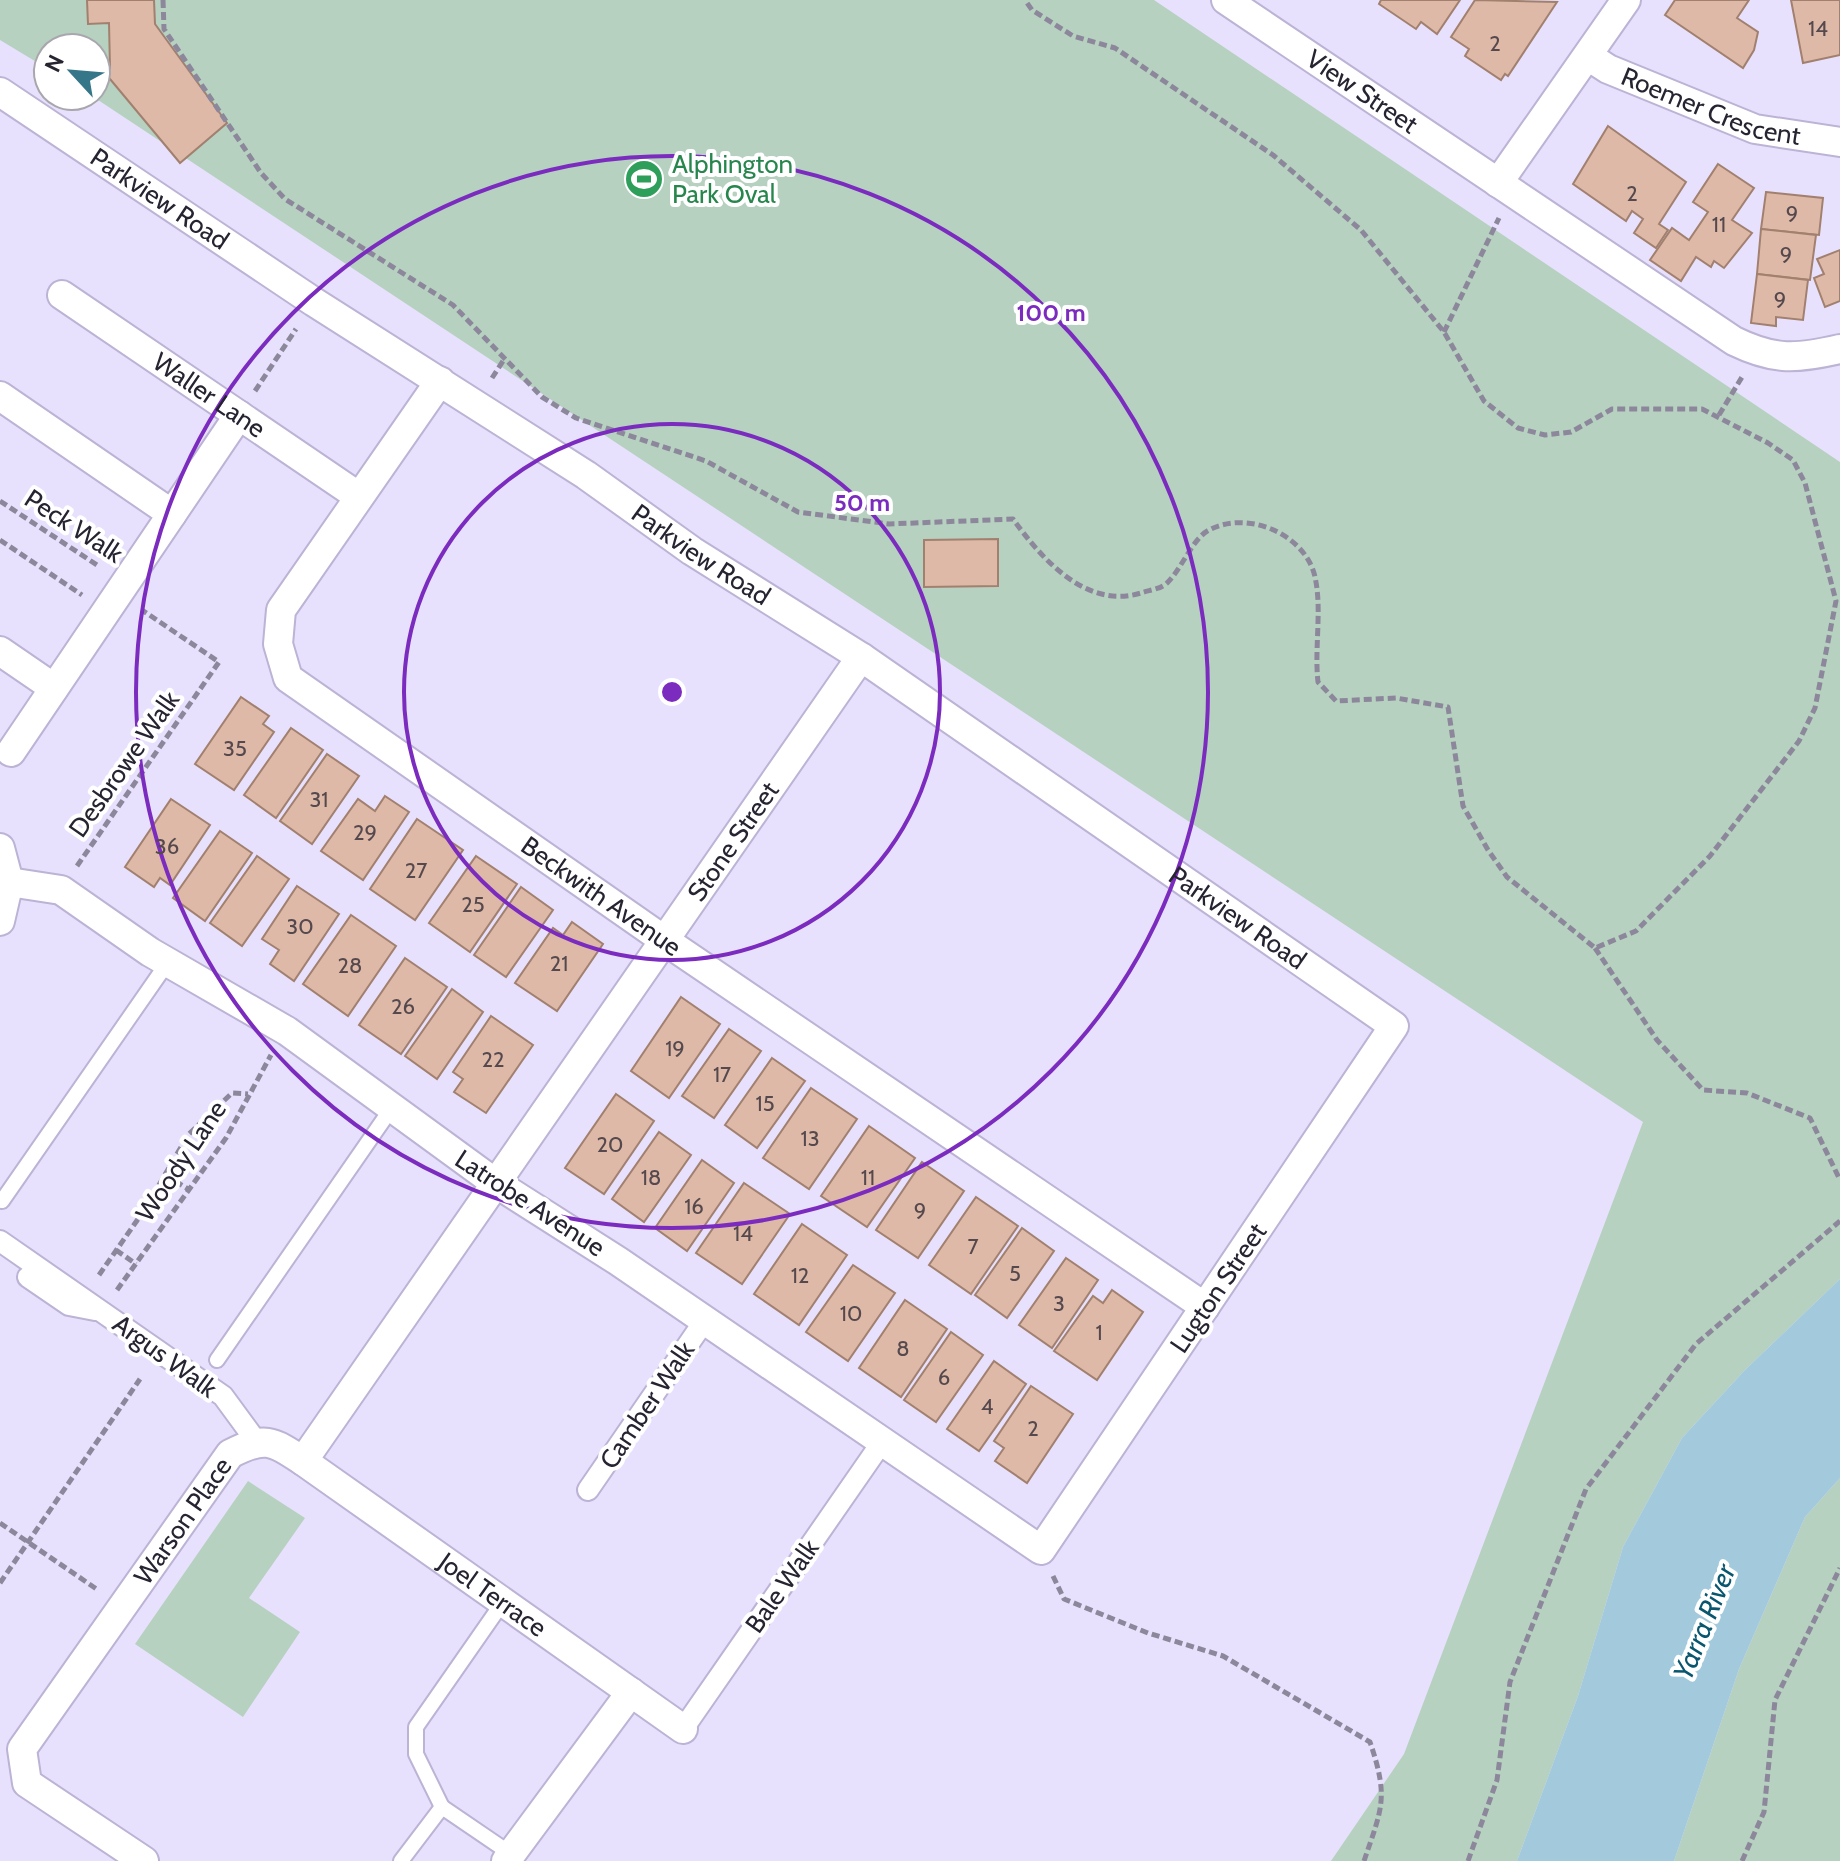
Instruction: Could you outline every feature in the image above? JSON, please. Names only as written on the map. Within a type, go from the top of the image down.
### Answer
[{"type":"street","name":"View Street","points":[[1226,0],[1734,341],[1758,353]]},
{"type":"street","points":[[1508,190],[1588,56],[1626,0]]},
{"type":"street","name":"Roemer Crescent","points":[[1588,56],[1608,69],[1755,129],[1840,142]]},
{"type":"street","name":"Parkview Road","points":[[0,92],[314,302],[586,475],[692,551],[861,657],[1394,1026]]},
{"type":"street","name":"Waller Lane","points":[[62,295],[358,496]]},
{"type":"street","points":[[1758,353],[1798,359],[1840,349]]},
{"type":"street","name":"Beckwith Avenue","points":[[440,381],[281,610],[278,644],[288,678],[664,940],[1205,1307]]},
{"type":"street","points":[[0,396],[172,514]]},
{"type":"street","points":[[11,752],[239,415]]},
{"type":"street","points":[[0,651],[54,688]]},
{"type":"street","name":"Stone Street","points":[[494,1182],[861,657]]},
{"type":"street","points":[[0,848],[9,882],[0,921]]},
{"type":"street","name":"Latrobe Avenue","points":[[9,882],[61,890],[168,962],[287,1031],[494,1182],[705,1320],[1041,1550]]},
{"type":"street","name":"Lugton Street","points":[[1041,1550],[1394,1026]]},
{"type":"street","points":[[303,1461],[494,1182]]},
{"type":"street","name":"Argus Walk","points":[[0,1241],[223,1396],[256,1441]]},
{"type":"street","name":"Argus Walk","points":[[0,1257],[69,1305],[103,1311]]},
{"type":"street","name":"Camber Walk","points":[[588,1490],[705,1320]]},
{"type":"street","name":"Warson Place","points":[[144,1861],[27,1783],[22,1749],[230,1454],[256,1441],[276,1443],[303,1461]]},
{"type":"street","name":"Bale Walk","points":[[683,1729],[882,1442]]},
{"type":"street","name":"Joel Terrace","points":[[303,1461],[683,1729]]},
{"type":"street","points":[[509,1858],[631,1692]]},
{"type":"lane","points":[[2,1201],[168,962]]},
{"type":"lane","points":[[217,1360],[391,1109]]},
{"type":"lane","points":[[503,1602],[416,1727],[416,1754],[442,1807],[509,1858]]},
{"type":"lane","points":[[401,1861],[442,1807]]},
{"type":"path","points":[[163,0],[164,29],[261,173],[285,199],[453,305],[542,397],[576,418],[706,461],[798,512],[889,524],[1013,519],[1040,557],[1063,576],[1096,592],[1131,596],[1166,585],[1207,530],[1231,523],[1257,524],[1283,534],[1306,553],[1314,575],[1318,682],[1336,701],[1396,698],[1448,707],[1463,806],[1507,877],[1595,948],[1657,1040],[1703,1090],[1747,1093],[1810,1118],[1840,1180]]},
{"type":"path","points":[[1025,0],[1032,10],[1073,36],[1115,48],[1273,155],[1361,230],[1444,332],[1484,401],[1518,428],[1545,435],[1571,432],[1612,409],[1702,409],[1719,415],[1793,460],[1805,483],[1836,601],[1815,708],[1799,741],[1710,856],[1636,931],[1595,948]]},
{"type":"path","points":[[1444,332],[1508,190]]},
{"type":"path","points":[[239,415],[296,329]]},
{"type":"path","points":[[1719,415],[1758,353]]},
{"type":"path","name":"Peck Walk","points":[[0,501],[116,597],[219,662]]},
{"type":"path","points":[[0,540],[116,597]]},
{"type":"path","name":"Desbrowe Walk","points":[[61,890],[219,662]]},
{"type":"path","name":"Woody Lane","points":[[103,1311],[226,1138],[248,1094],[287,1031]]},
{"type":"path","points":[[83,1297],[165,1175],[188,1135],[232,1093],[248,1094]]},
{"type":"path","points":[[165,1175],[188,1189]]},
{"type":"path","points":[[1468,1861],[1497,1780],[1510,1682],[1586,1489],[1696,1344],[1840,1221]]},
{"type":"path","points":[[116,1250],[136,1264]]},
{"type":"path","points":[[0,1583],[140,1379]]},
{"type":"path","points":[[0,1523],[121,1606]]},
{"type":"path","points":[[1041,1550],[1064,1599],[1148,1633],[1223,1656],[1370,1742],[1380,1771],[1383,1805],[1364,1861]]},
{"type":"path","points":[[1742,1861],[1764,1812],[1775,1700],[1840,1568]]},
{"type":"green space","points":[[0,0],[1154,0],[1840,462],[1840,1279],[1745,1370],[1682,1438],[1623,1547],[1578,1696],[1517,1861],[1331,1861],[1404,1754],[1643,1122],[112,109],[112,32],[32,32],[32,59],[0,40]]},
{"type":"green space","points":[[1840,1478],[1840,1861],[1674,1861],[1739,1669],[1805,1517]]},
{"type":"green space","points":[[248,1481],[305,1518],[249,1598],[300,1632],[243,1717],[135,1644]]},
{"type":"water","name":"Yarra River","points":[[1840,1279],[1840,1478],[1805,1517],[1739,1669],[1674,1861],[1517,1861],[1578,1696],[1623,1547],[1682,1438],[1745,1370]]},
{"type":"building","points":[[87,0],[154,0],[155,24],[227,123],[180,163],[112,81],[112,32],[109,32],[109,23],[88,24]]},
{"type":"building","points":[[1381,0],[1460,0],[1437,34],[1421,22],[1416,29],[1379,4]]},
{"type":"building","points":[[1475,0],[1557,2],[1508,76],[1505,74],[1501,80],[1465,56],[1469,49],[1451,37]]},
{"type":"building","points":[[1675,0],[1749,0],[1737,18],[1758,32],[1754,50],[1743,68],[1665,15]]},
{"type":"building","points":[[1791,0],[1840,0],[1840,55],[1803,63]]},
{"type":"building","points":[[1608,126],[1686,182],[1659,224],[1668,230],[1656,248],[1634,233],[1643,219],[1632,211],[1626,221],[1573,184]]},
{"type":"building","points":[[1718,164],[1754,188],[1732,220],[1752,233],[1724,268],[1714,261],[1711,267],[1696,257],[1681,281],[1650,260],[1672,228],[1689,240],[1708,212],[1693,202]]},
{"type":"building","points":[[1766,192],[1823,198],[1819,235],[1761,229]]},
{"type":"building","points":[[1761,229],[1816,235],[1810,280],[1757,274]]},
{"type":"building","points":[[1840,250],[1840,301],[1825,307],[1814,278],[1824,274],[1817,259]]},
{"type":"building","points":[[1757,274],[1808,280],[1803,320],[1776,317],[1776,326],[1751,323]]},
{"type":"building","points":[[998,539],[998,586],[924,587],[924,540]]},
{"type":"building","points":[[241,697],[269,716],[263,724],[274,732],[234,790],[195,764]]},
{"type":"building","points":[[291,728],[323,750],[276,818],[244,795]]},
{"type":"building","points":[[327,754],[359,776],[312,844],[280,821]]},
{"type":"building","points":[[385,796],[409,812],[363,880],[321,851],[358,799],[375,811]]},
{"type":"building","points":[[171,799],[210,825],[170,885],[160,878],[154,887],[125,867]]},
{"type":"building","points":[[417,819],[463,850],[415,920],[370,889]]},
{"type":"building","points":[[220,831],[252,853],[205,921],[173,898]]},
{"type":"building","points":[[257,856],[289,879],[242,946],[210,923]]},
{"type":"building","points":[[476,856],[517,884],[470,952],[429,923]]},
{"type":"building","points":[[297,886],[339,914],[294,981],[270,964],[279,950],[262,939]]},
{"type":"building","points":[[521,887],[553,910],[506,977],[474,955]]},
{"type":"building","points":[[351,915],[396,946],[348,1016],[303,984]]},
{"type":"building","points":[[572,922],[603,944],[557,1011],[515,983],[553,928],[563,935]]},
{"type":"building","points":[[405,958],[447,987],[401,1054],[359,1025]]},
{"type":"building","points":[[452,989],[483,1012],[437,1079],[405,1056]]},
{"type":"building","points":[[681,997],[720,1024],[669,1098],[631,1071]]},
{"type":"building","points":[[491,1016],[533,1045],[486,1113],[454,1092],[463,1079],[453,1072]]},
{"type":"building","points":[[729,1029],[761,1051],[714,1118],[682,1096]]},
{"type":"building","points":[[772,1058],[805,1081],[757,1148],[725,1125]]},
{"type":"building","points":[[811,1088],[857,1119],[809,1189],[763,1158]]},
{"type":"building","points":[[616,1094],[654,1121],[604,1194],[565,1168]]},
{"type":"building","points":[[869,1126],[915,1158],[867,1227],[821,1196]]},
{"type":"building","points":[[659,1132],[691,1155],[644,1222],[612,1199]]},
{"type":"building","points":[[702,1160],[734,1183],[687,1251],[655,1228]]},
{"type":"building","points":[[922,1162],[964,1191],[918,1258],[876,1230]]},
{"type":"building","points":[[744,1183],[790,1214],[742,1284],[696,1253]]},
{"type":"building","points":[[976,1197],[1018,1226],[971,1294],[929,1265]]},
{"type":"building","points":[[802,1224],[847,1255],[799,1325],[754,1294]]},
{"type":"building","points":[[1022,1228],[1054,1251],[1007,1318],[975,1295]]},
{"type":"building","points":[[1066,1258],[1098,1280],[1052,1348],[1019,1325]]},
{"type":"building","points":[[853,1265],[895,1293],[848,1361],[806,1332]]},
{"type":"building","points":[[1112,1290],[1143,1312],[1097,1380],[1054,1351],[1093,1296],[1103,1303]]},
{"type":"building","points":[[905,1300],[947,1329],[901,1397],[859,1368]]},
{"type":"building","points":[[951,1332],[983,1355],[936,1422],[904,1400]]},
{"type":"building","points":[[994,1361],[1026,1384],[979,1451],[947,1429]]},
{"type":"building","points":[[1031,1386],[1073,1414],[1027,1483],[995,1461],[1004,1448],[994,1441]]},
{"type":"place","name":"Alphington Park Oval","points":[[644,179]]}]
